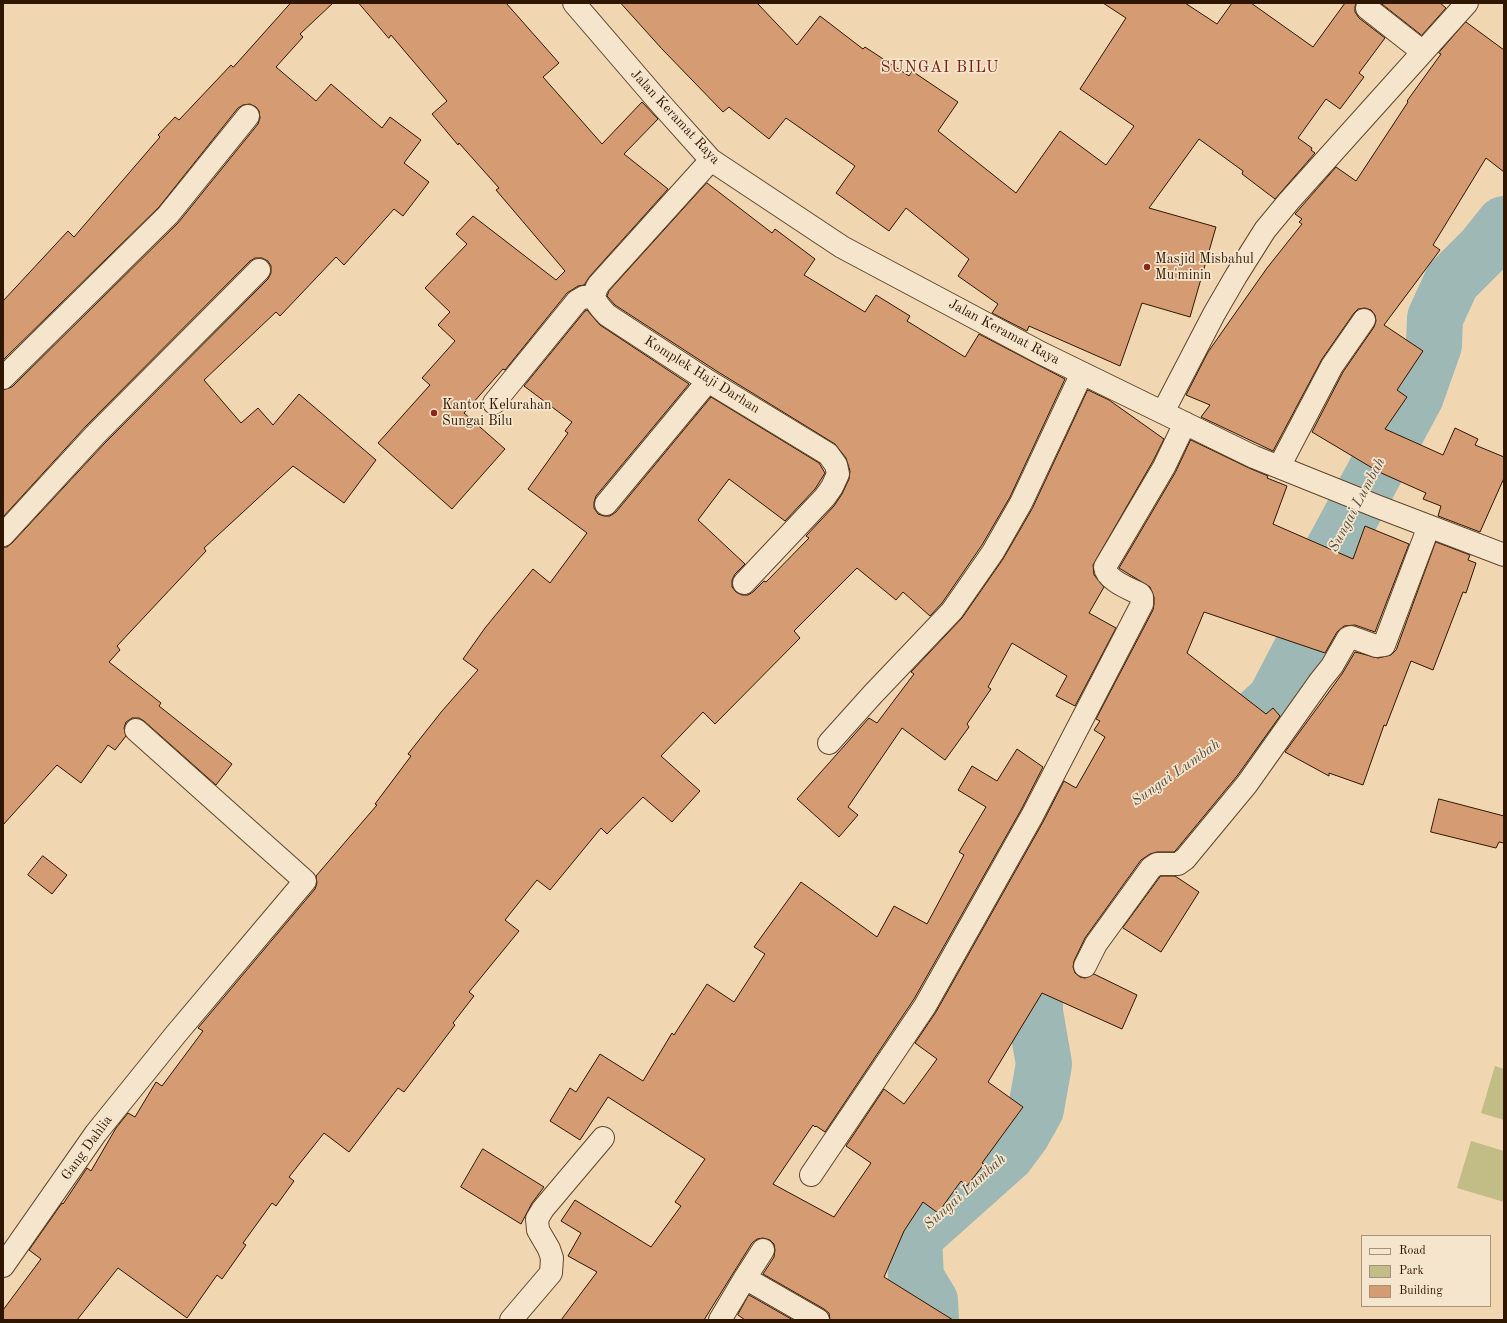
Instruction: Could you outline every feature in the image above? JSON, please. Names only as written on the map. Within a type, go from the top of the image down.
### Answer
[{"type":"street","name":"Jalan Keramat Raya","points":[[574,3],[711,160],[842,247],[1034,349],[1254,457],[1504,555]]},
{"type":"street","points":[[1163,412],[1214,314],[1265,230],[1467,3]]},
{"type":"street","points":[[1368,8],[1423,52]]},
{"type":"street","points":[[3,378],[168,215],[248,116]]},
{"type":"street","points":[[494,403],[577,301],[584,297],[594,298],[594,291],[599,284],[711,160]]},
{"type":"street","points":[[3,535],[95,435],[259,270]]},
{"type":"street","name":"Komplek Haji Darhan","points":[[594,298],[598,306],[607,315],[708,381],[828,454],[834,460],[838,474],[825,497],[744,583]]},
{"type":"street","points":[[1279,467],[1332,366],[1364,320]]},
{"type":"street","points":[[829,743],[872,694],[952,611],[993,552],[1021,503],[1082,373]]},
{"type":"street","points":[[606,504],[708,381]]},
{"type":"street","points":[[811,1175],[925,1006],[1032,816],[1142,604],[1142,597],[1140,594],[1111,578],[1106,572],[1105,568],[1164,467],[1185,423]]},
{"type":"street","points":[[1085,966],[1096,944],[1151,868],[1157,864],[1178,864],[1185,859],[1247,784],[1332,666],[1348,638],[1351,637],[1376,646],[1384,645],[1429,526]]},
{"type":"street","name":"Gang Dahlia","points":[[3,1266],[96,1133],[176,1034],[305,881],[136,730]]},
{"type":"street","points":[[511,1320],[551,1273],[552,1258],[549,1249],[538,1230],[537,1219],[543,1209],[603,1138]]},
{"type":"street","points":[[720,1320],[763,1250]]},
{"type":"street","points":[[745,1278],[818,1320]]},
{"type":"green space","points":[[1495,1066],[1504,1069],[1504,1120],[1481,1113]]},
{"type":"green space","points":[[1471,1141],[1504,1151],[1504,1202],[1457,1188]]},
{"type":"building","points":[[291,3],[333,3],[300,34],[303,37],[276,67],[316,101],[331,84],[382,128],[390,117],[421,140],[404,163],[429,182],[403,216],[394,209],[344,265],[336,257],[280,316],[276,312],[204,380],[241,423],[258,408],[273,425],[299,394],[376,460],[344,503],[293,466],[204,548],[206,551],[117,646],[120,650],[109,662],[161,703],[159,706],[232,764],[216,785],[144,721],[139,718],[132,718],[126,722],[124,728],[126,736],[115,750],[108,745],[81,783],[57,765],[3,825],[3,547],[7,547],[12,543],[104,444],[268,279],[271,273],[271,266],[268,261],[262,258],[255,258],[250,261],[86,426],[3,517],[3,390],[12,387],[178,223],[258,124],[260,118],[259,111],[256,107],[250,104],[243,105],[238,108],[159,207],[3,360],[3,301],[68,231],[74,237],[160,137],[158,135],[175,117],[179,120],[231,65],[233,67]]},
{"type":"building","points":[[359,3],[506,3],[559,63],[543,77],[602,144],[642,102],[658,119],[624,154],[668,189],[590,276],[584,285],[578,286],[567,293],[505,370],[503,369],[464,413],[505,449],[452,509],[378,443],[430,385],[422,378],[455,341],[438,325],[450,312],[425,288],[467,244],[456,234],[473,216],[556,280],[565,271],[496,190],[499,188],[459,143],[458,145],[432,114],[447,101],[391,35],[389,38]]},
{"type":"building","points":[[621,3],[757,3],[797,45],[820,16],[863,49],[865,47],[909,76],[912,71],[958,102],[938,131],[1016,193],[1060,131],[1106,165],[1134,126],[1080,89],[1126,18],[1103,3],[1185,3],[1217,24],[1232,3],[1251,3],[1313,47],[1345,3],[1356,3],[1355,12],[1359,18],[1385,38],[1359,73],[1364,77],[1340,109],[1326,99],[1298,138],[1312,148],[1311,150],[1315,153],[1275,199],[1242,174],[1243,171],[1199,139],[1149,208],[1216,227],[1190,317],[1142,303],[1120,366],[1029,326],[1027,331],[992,313],[998,304],[958,276],[969,259],[906,208],[889,231],[836,193],[855,166],[786,118],[769,139],[729,107],[723,112],[662,49]]},
{"type":"building","points":[[1381,3],[1440,3],[1446,8],[1422,35]]},
{"type":"building","points":[[1466,22],[1504,50],[1504,172],[1486,158],[1433,245],[1440,250],[1384,325],[1423,351],[1397,390],[1407,397],[1385,429],[1443,455],[1455,428],[1478,439],[1475,445],[1504,457],[1504,478],[1480,532],[1438,516],[1441,506],[1423,499],[1426,493],[1379,472],[1312,432],[1343,372],[1374,327],[1376,321],[1375,315],[1371,310],[1365,308],[1358,309],[1354,313],[1322,359],[1273,451],[1201,417],[1210,405],[1186,395],[1208,352],[1267,268],[1302,224],[1299,222],[1302,219],[1295,214],[1336,167],[1356,181],[1408,102],[1407,101],[1441,54],[1439,53]]},
{"type":"building","points":[[707,183],[772,233],[775,229],[815,259],[804,275],[865,312],[876,295],[910,316],[907,321],[965,357],[979,334],[1065,379],[1010,497],[982,545],[942,603],[930,616],[903,592],[896,600],[857,568],[794,631],[800,638],[715,724],[703,712],[661,756],[700,791],[672,822],[643,797],[607,834],[601,828],[550,890],[537,880],[505,920],[519,931],[469,992],[474,996],[453,1023],[455,1025],[404,1092],[398,1088],[349,1152],[324,1133],[289,1177],[294,1181],[276,1206],[272,1203],[243,1243],[246,1245],[222,1279],[217,1275],[187,1318],[118,1268],[77,1320],[3,1320],[3,1310],[41,1259],[29,1250],[87,1168],[91,1171],[116,1128],[128,1113],[135,1117],[156,1082],[162,1086],[203,1031],[198,1028],[315,889],[317,883],[316,876],[377,805],[375,804],[411,756],[408,754],[442,711],[478,670],[463,659],[485,628],[533,569],[550,583],[587,533],[528,489],[568,433],[565,431],[572,422],[524,386],[585,311],[587,310],[600,325],[689,384],[596,496],[594,508],[598,514],[610,516],[616,512],[711,397],[819,463],[825,473],[815,489],[785,521],[729,479],[698,520],[745,564],[735,574],[732,580],[732,587],[736,592],[742,595],[748,595],[764,581],[766,582],[809,538],[806,536],[834,506],[842,494],[849,479],[850,471],[846,458],[835,444],[715,370],[615,305],[607,296],[609,291]]},
{"type":"building","points":[[1088,390],[1109,400],[1164,439],[1153,461],[1093,565],[1094,575],[1104,587],[1089,613],[1116,628],[1075,706],[1056,696],[1067,676],[1012,643],[988,687],[991,689],[967,724],[969,727],[945,760],[902,728],[848,807],[858,815],[839,837],[797,799],[869,718],[877,723],[914,674],[911,672],[962,618],[1003,559],[1032,509]]},
{"type":"building","points":[[1191,440],[1268,476],[1267,478],[1287,486],[1273,524],[1353,559],[1365,526],[1409,544],[1375,632],[1355,625],[1344,626],[1337,632],[1325,653],[1204,612],[1187,653],[1266,714],[1273,708],[1280,716],[1237,776],[1176,850],[1174,852],[1157,852],[1150,854],[1141,860],[1085,938],[1074,961],[1073,967],[1075,973],[1080,977],[1085,978],[1094,974],[1137,995],[1122,1029],[1042,993],[988,1082],[1023,1107],[967,1186],[961,1181],[938,1213],[923,1202],[904,1231],[884,1277],[953,1320],[830,1320],[829,1313],[824,1309],[763,1274],[774,1257],[775,1250],[774,1244],[770,1240],[763,1238],[757,1239],[752,1243],[704,1320],[561,1320],[597,1272],[568,1256],[581,1233],[561,1221],[575,1200],[651,1247],[681,1206],[675,1202],[705,1159],[608,1097],[580,1140],[550,1121],[570,1088],[576,1092],[600,1054],[643,1081],[672,1033],[674,1035],[707,984],[734,1002],[765,954],[754,947],[801,882],[877,937],[894,906],[927,924],[964,855],[959,852],[986,807],[958,790],[972,766],[997,781],[1017,749],[1043,767],[1021,810],[914,999],[825,1132],[813,1125],[773,1184],[834,1217],[871,1163],[846,1146],[884,1089],[904,1104],[937,1059],[915,1043],[936,1012],[1043,822],[1064,781],[1076,788],[1105,737],[1094,730],[1100,721],[1096,719],[1153,610],[1154,604],[1154,597],[1150,587],[1119,568],[1175,473]]},
{"type":"building","points":[[1436,542],[1470,555],[1468,560],[1476,563],[1466,593],[1463,592],[1433,670],[1411,661],[1386,726],[1384,725],[1363,785],[1329,773],[1329,776],[1285,752],[1342,674],[1355,652],[1378,658],[1391,655],[1396,650]]},
{"type":"building","points":[[1439,799],[1504,816],[1504,843],[1499,842],[1496,848],[1431,832]]},
{"type":"building","points":[[43,856],[67,875],[52,894],[28,875]]},
{"type":"building","points":[[1161,876],[1175,876],[1199,892],[1161,952],[1123,928]]},
{"type":"building","points":[[483,1149],[544,1187],[532,1203],[521,1224],[461,1187]]},
{"type":"building","points":[[749,1295],[793,1320],[745,1320],[738,1315]]},
{"type":"waterway","name":"Sungai Lumbah","points":[[1199,756],[1254,719],[1275,700],[1302,648],[1329,557],[1416,396],[1434,345],[1435,318],[1452,281],[1484,249],[1504,224]]},
{"type":"waterway","name":"Sungai Lumbah","points":[[931,1320],[930,1301],[916,1278],[914,1237],[1007,1154],[1022,1134],[1036,1109],[1044,1064],[1035,1012],[1035,974],[1050,929]]},
{"type":"place","name":"Masjid Misbahul Mu'minin","points":[[1147,267]]},
{"type":"place","name":"Kantor Kelurahan Sungai Bilu","points":[[434,413]]},
{"type":"district","name":"SUNGAI BILU","points":[[940,68]]}]
